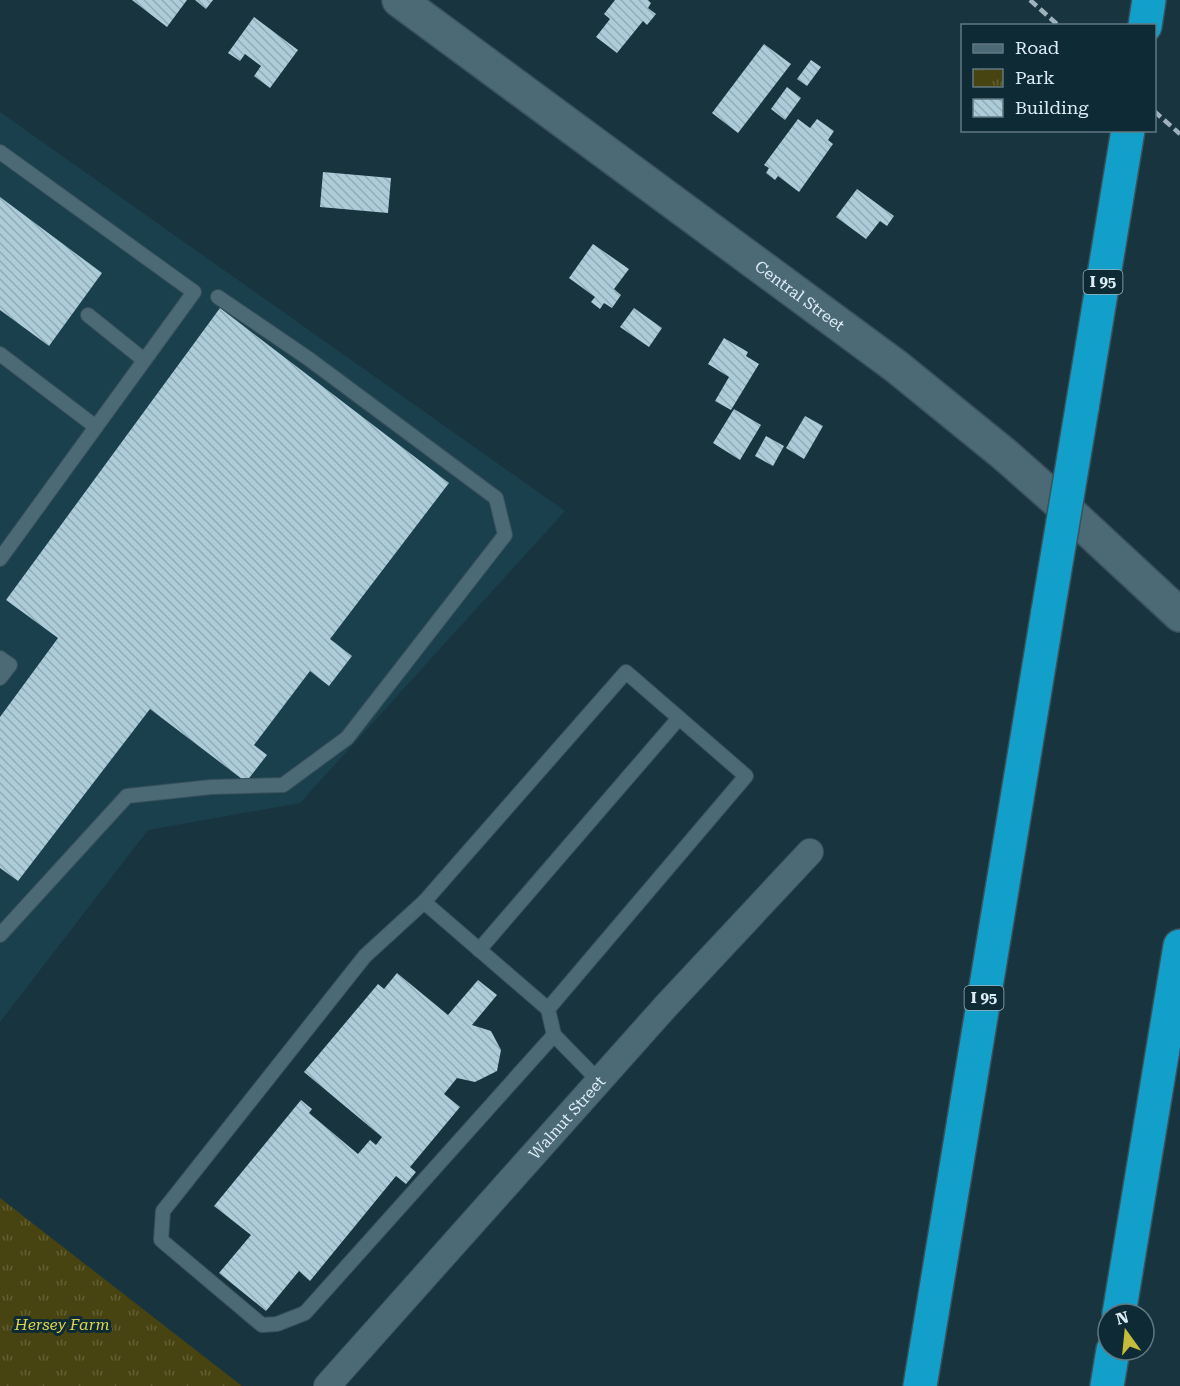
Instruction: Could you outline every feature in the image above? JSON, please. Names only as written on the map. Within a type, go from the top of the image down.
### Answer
[{"type":"highway","name":"I 95","points":[[920,1386],[1126,143]]},
{"type":"highway","points":[[1121,1302],[1180,946]]},
{"type":"highway","points":[[1107,1386],[1111,1362]]},
{"type":"main road","name":"Central Street","points":[[399,0],[897,367],[1021,469],[1180,615]]},
{"type":"street","name":"Walnut Street","points":[[327,1386],[599,1081],[810,852]]},
{"type":"lane","points":[[0,152],[194,292],[0,559]]},
{"type":"lane","points":[[0,935],[127,796],[211,787],[283,785],[347,738],[506,535],[496,498],[309,359],[218,297]]},
{"type":"lane","points":[[88,315],[144,360]]},
{"type":"lane","points":[[0,354],[96,427]]},
{"type":"lane","points":[[0,658],[10,665],[0,678]]},
{"type":"lane","points":[[548,1009],[746,776],[626,672],[424,902],[365,956],[163,1211],[161,1240],[262,1325],[278,1324],[305,1313],[554,1035]]},
{"type":"lane","points":[[479,950],[679,718]]},
{"type":"lane","points":[[424,902],[548,1009],[554,1035],[599,1081]]},
{"type":"shaded area","points":[[0,112],[565,511],[300,803],[148,830],[0,1022]]},
{"type":"green space","name":"Hersey Farm","points":[[0,1198],[242,1386],[0,1386]]},
{"type":"building","points":[[132,0],[187,0],[167,27]]},
{"type":"building","points":[[195,0],[213,0],[206,9]]},
{"type":"building","points":[[615,0],[648,0],[651,3],[648,8],[656,14],[647,25],[643,21],[617,53],[596,37],[610,19],[604,14]]},
{"type":"building","points":[[254,17],[298,50],[270,88],[254,76],[261,66],[245,54],[240,61],[228,53]]},
{"type":"building","points":[[764,44],[791,64],[738,133],[712,113]]},
{"type":"building","points":[[811,60],[821,67],[807,86],[797,79]]},
{"type":"building","points":[[787,87],[801,98],[785,120],[771,109]]},
{"type":"building","points":[[798,119],[810,128],[817,119],[834,131],[828,140],[833,144],[799,192],[778,176],[775,180],[766,173],[769,168],[764,165]]},
{"type":"building","points":[[323,172],[391,178],[388,213],[320,207]]},
{"type":"building","points":[[857,189],[894,216],[887,226],[880,221],[866,239],[836,217]]},
{"type":"building","points":[[0,197],[102,273],[49,346],[0,310]]},
{"type":"building","points":[[593,244],[629,269],[614,289],[621,295],[612,308],[604,303],[600,309],[591,302],[595,297],[569,278]]},
{"type":"building","points":[[220,308],[449,483],[330,639],[352,656],[329,686],[310,671],[254,745],[267,755],[246,782],[150,709],[18,881],[0,868],[0,717],[58,638],[6,600]]},
{"type":"building","points":[[634,308],[662,328],[649,347],[620,327]]},
{"type":"building","points":[[724,338],[748,352],[746,356],[759,364],[731,410],[715,401],[729,377],[708,364]]},
{"type":"building","points":[[734,409],[761,425],[740,460],[713,443]]},
{"type":"building","points":[[805,416],[823,426],[804,459],[786,448]]},
{"type":"building","points":[[766,436],[784,446],[773,466],[755,456]]},
{"type":"building","points":[[397,973],[448,1015],[478,980],[497,995],[472,1025],[491,1031],[501,1050],[497,1071],[475,1082],[457,1078],[444,1094],[460,1107],[410,1167],[416,1172],[406,1184],[396,1176],[310,1281],[299,1271],[266,1311],[219,1273],[251,1235],[214,1206],[301,1100],[312,1109],[309,1113],[358,1154],[370,1140],[376,1145],[382,1137],[304,1072],[378,984],[384,989]]},
{"type":"railway","points":[[1030,0],[1057,24]]},
{"type":"railway","points":[[1156,113],[1180,134]]}]
